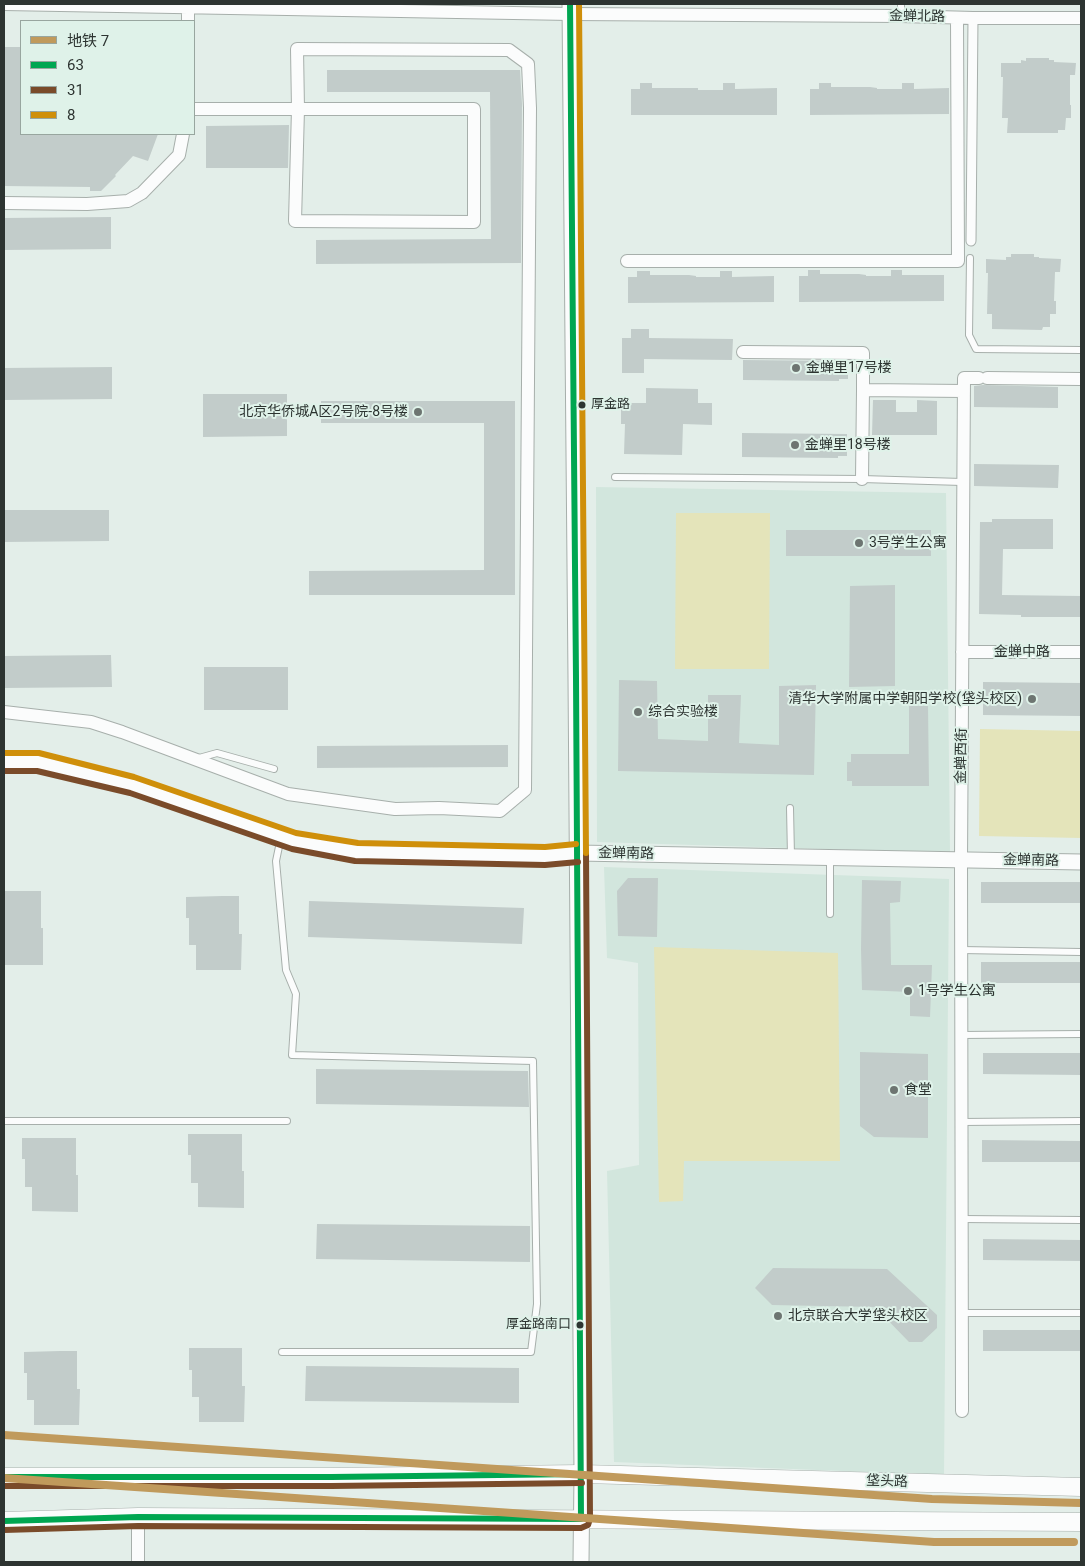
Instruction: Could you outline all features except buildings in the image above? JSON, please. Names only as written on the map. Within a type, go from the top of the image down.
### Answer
[{"type":"main road","name":"垡头路","points":[[4,1476],[582,1474],[1081,1487]]},
{"type":"main road","points":[[4,1521],[138,1517],[1081,1522]]},
{"type":"street","name":"金蝉北路","points":[[4,4],[188,7],[901,10],[957,18],[1081,18]]},
{"type":"street","points":[[188,7],[188,20]]},
{"type":"street","points":[[570,9],[578,853],[581,1562]]},
{"type":"street","points":[[627,261],[958,260],[957,18]]},
{"type":"street","points":[[971,241],[972,18]]},
{"type":"street","points":[[4,712],[91,722],[288,794],[395,809],[439,808],[500,812],[525,790],[530,117],[528,64],[509,50],[298,49],[298,109],[295,221],[474,222],[474,109],[298,109],[195,109]]},
{"type":"street","points":[[4,203],[87,204],[128,201],[142,192],[179,155],[183,135]]},
{"type":"street","points":[[743,352],[864,353],[862,479]]},
{"type":"street","points":[[863,390],[964,391],[964,378],[1081,379]]},
{"type":"street","name":"金蝉西街","points":[[962,1410],[960,860],[964,391]]},
{"type":"street","name":"金蝉中路","points":[[962,652],[1081,652]]},
{"type":"street","name":"金蝉南路","points":[[4,762],[38,762],[132,785],[294,841],[357,852],[545,856],[578,853],[1081,862]]},
{"type":"street","points":[[138,1517],[138,1562]]},
{"type":"lane","points":[[970,258],[969,335],[976,349],[1081,350]]},
{"type":"lane","points":[[615,478],[862,479],[962,482]]},
{"type":"lane","points":[[195,759],[217,753],[274,769]]},
{"type":"lane","points":[[790,808],[791,857]]},
{"type":"lane","points":[[281,837],[276,861],[284,951],[286,970],[296,994],[292,1055],[533,1061],[537,1304],[531,1352],[282,1352]]},
{"type":"lane","points":[[830,858],[830,914]]},
{"type":"lane","points":[[961,950],[1081,952]]},
{"type":"lane","points":[[961,1035],[1081,1034]]},
{"type":"lane","points":[[961,1122],[1081,1120]]},
{"type":"lane","points":[[4,1121],[287,1121]]},
{"type":"lane","points":[[962,1219],[1081,1220]]},
{"type":"lane","points":[[962,1313],[1081,1313]]},
{"type":"shaded area","points":[[596,487],[946,493],[950,853],[597,842]]},
{"type":"shaded area","name":"北京联合大学垡头校区","points":[[604,867],[949,879],[944,1475],[614,1462],[607,1171],[639,1165],[638,963],[607,958]]},
{"type":"green space","points":[[676,513],[770,513],[769,669],[675,669]]},
{"type":"green space","points":[[980,729],[1081,731],[1081,838],[979,836]]},
{"type":"green space","points":[[654,947],[838,953],[840,1161],[684,1161],[683,1201],[659,1202]]},
{"type":"metro line","name":"7","points":[[4,1435],[932,1499],[1081,1503]]},
{"type":"metro line","name":"7","points":[[4,1478],[934,1542],[1074,1542]]},
{"type":"transit line","name":"63","points":[[4,1521],[138,1517],[581,1519],[570,4]]},
{"type":"transit line","name":"8","points":[[579,4],[586,853]]},
{"type":"transit line","name":"8","points":[[4,753],[39,753],[134,777],[296,833],[358,843],[545,847],[576,844]]},
{"type":"transit line","name":"31","points":[[4,771],[37,771],[130,793],[292,849],[355,861],[545,865],[578,862]]},
{"type":"transit line","name":"31","points":[[4,1530],[138,1526],[581,1528],[588,1525],[590,1519],[586,853]]},
{"type":"transit line","name":"63","points":[[4,1477],[331,1477],[582,1474]]},
{"type":"transit line","name":"31","points":[[4,1486],[331,1486],[582,1483]]},
{"type":"place","name":"金蝉里17号楼","points":[[796,368]]},
{"type":"place","name":"厚金路","points":[[582,405]]},
{"type":"place","name":"北京华侨城A区2号院-8号楼","points":[[418,412]]},
{"type":"place","name":"金蝉里18号楼","points":[[795,445]]},
{"type":"place","name":"3号学生公寓","points":[[859,543]]},
{"type":"place","name":"清华大学附属中学朝阳学校(垡头校区)","points":[[1032,699]]},
{"type":"place","name":"综合实验楼","points":[[638,712]]},
{"type":"place","name":"1号学生公寓","points":[[908,991]]},
{"type":"place","name":"食堂","points":[[894,1090]]},
{"type":"place","name":"北京联合大学垡头校区","points":[[778,1316]]},
{"type":"place","name":"厚金路南口","points":[[580,1325]]}]
